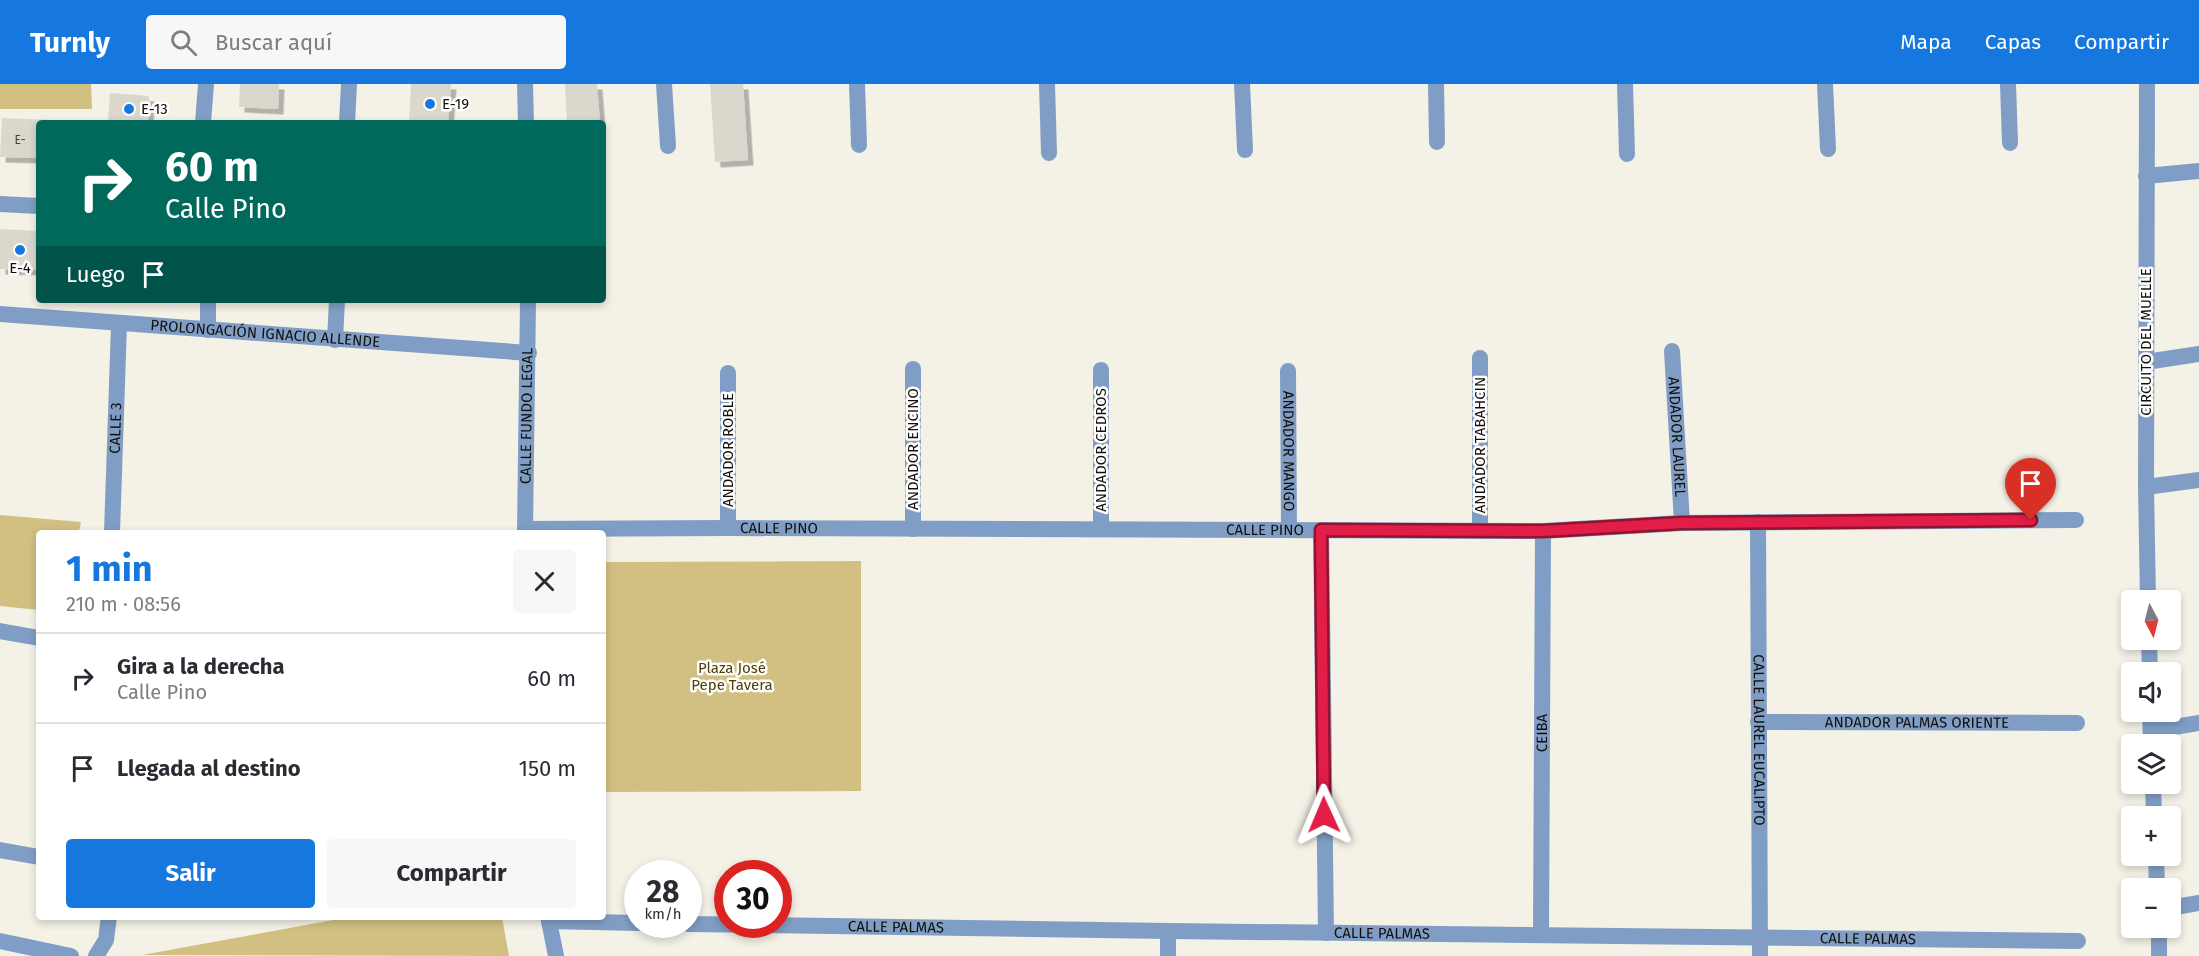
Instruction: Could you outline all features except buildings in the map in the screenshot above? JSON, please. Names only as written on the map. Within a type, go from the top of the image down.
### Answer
[{"type":"street","points":[[203,120],[206,84]]},
{"type":"street","points":[[347,120],[349,84]]},
{"type":"street","points":[[525,84],[526,120]]},
{"type":"street","points":[[664,84],[668,146]]},
{"type":"street","points":[[857,84],[859,145]]},
{"type":"street","points":[[1047,84],[1049,153]]},
{"type":"street","points":[[1242,84],[1245,150]]},
{"type":"street","points":[[1436,84],[1437,142]]},
{"type":"street","points":[[1624,84],[1627,154]]},
{"type":"street","points":[[1825,84],[1828,149]]},
{"type":"street","points":[[2008,84],[2010,143]]},
{"type":"street","name":"CIRCUITO DEL MUELLE","points":[[2147,84],[2148,590]]},
{"type":"street","points":[[2146,176],[2199,171]]},
{"type":"street","points":[[0,204],[36,206]]},
{"type":"street","points":[[208,303],[208,330]]},
{"type":"street","points":[[335,340],[337,303]]},
{"type":"street","name":"CALLE FUNDO LEGAL","points":[[525,530],[528,303]]},
{"type":"street","name":"PROLONGACIÓN IGNACIO ALLENDE","points":[[0,314],[529,353]]},
{"type":"street","name":"CALLE 3","points":[[112,530],[120,324]]},
{"type":"street","name":"ANDADOR LAUREL","points":[[1672,351],[1682,523]]},
{"type":"street","points":[[2146,362],[2199,354]]},
{"type":"street","name":"ANDADOR TABAHCIN","points":[[1480,358],[1480,531]]},
{"type":"street","name":"ANDADOR ENCINO","points":[[913,369],[913,529]]},
{"type":"street","name":"ANDADOR CEDROS","points":[[1101,370],[1101,529]]},
{"type":"street","name":"ANDADOR MANGO","points":[[1288,371],[1289,530]]},
{"type":"street","name":"ANDADOR ROBLE","points":[[728,373],[728,528]]},
{"type":"street","points":[[2146,487],[2199,480]]},
{"type":"street","name":"CALLE PINO","points":[[593,530],[728,528],[1543,531],[1682,523],[2076,520]]},
{"type":"street","name":"CALLE LAUREL EUCALIPTO","points":[[1758,522],[1760,956]]},
{"type":"street","points":[[1321,530],[1326,933]]},
{"type":"street","name":"CEIBA","points":[[1541,935],[1543,531]]},
{"type":"street","points":[[0,631],[36,637]]},
{"type":"street","name":"ANDADOR PALMAS ORIENTE","points":[[1758,722],[2077,723]]},
{"type":"street","points":[[2161,734],[2199,723]]},
{"type":"street","points":[[0,850],[36,856]]},
{"type":"street","points":[[2181,906],[2199,903]]},
{"type":"street","points":[[96,956],[106,940],[108,920]]},
{"type":"street","points":[[549,920],[556,956]]},
{"type":"street","points":[[571,920],[624,922]]},
{"type":"street","name":"CALLE PALMAS","points":[[702,924],[1168,932],[2078,941]]},
{"type":"street","points":[[1168,932],[1168,956]]},
{"type":"street","points":[[2159,938],[2159,956]]},
{"type":"street","points":[[0,941],[71,956]]},
{"type":"green space","points":[[0,84],[91,84],[92,109],[0,109]]},
{"type":"green space","points":[[0,515],[81,522],[79,530],[36,530],[36,610],[0,606]]},
{"type":"green space","name":"Plaza José Pepe Tavera","points":[[861,561],[861,791],[606,792],[606,562]]},
{"type":"green space","points":[[334,920],[503,920],[509,956],[142,955]]},
{"type":"place","name":"E-19","points":[[430,104]]},
{"type":"place","name":"E-13","points":[[129,109]]},
{"type":"place","name":"E-4","points":[[20,250]]},
{"type":"route","points":[[1324,815],[1321,530],[1543,531],[1682,523],[2031,520]]}]
